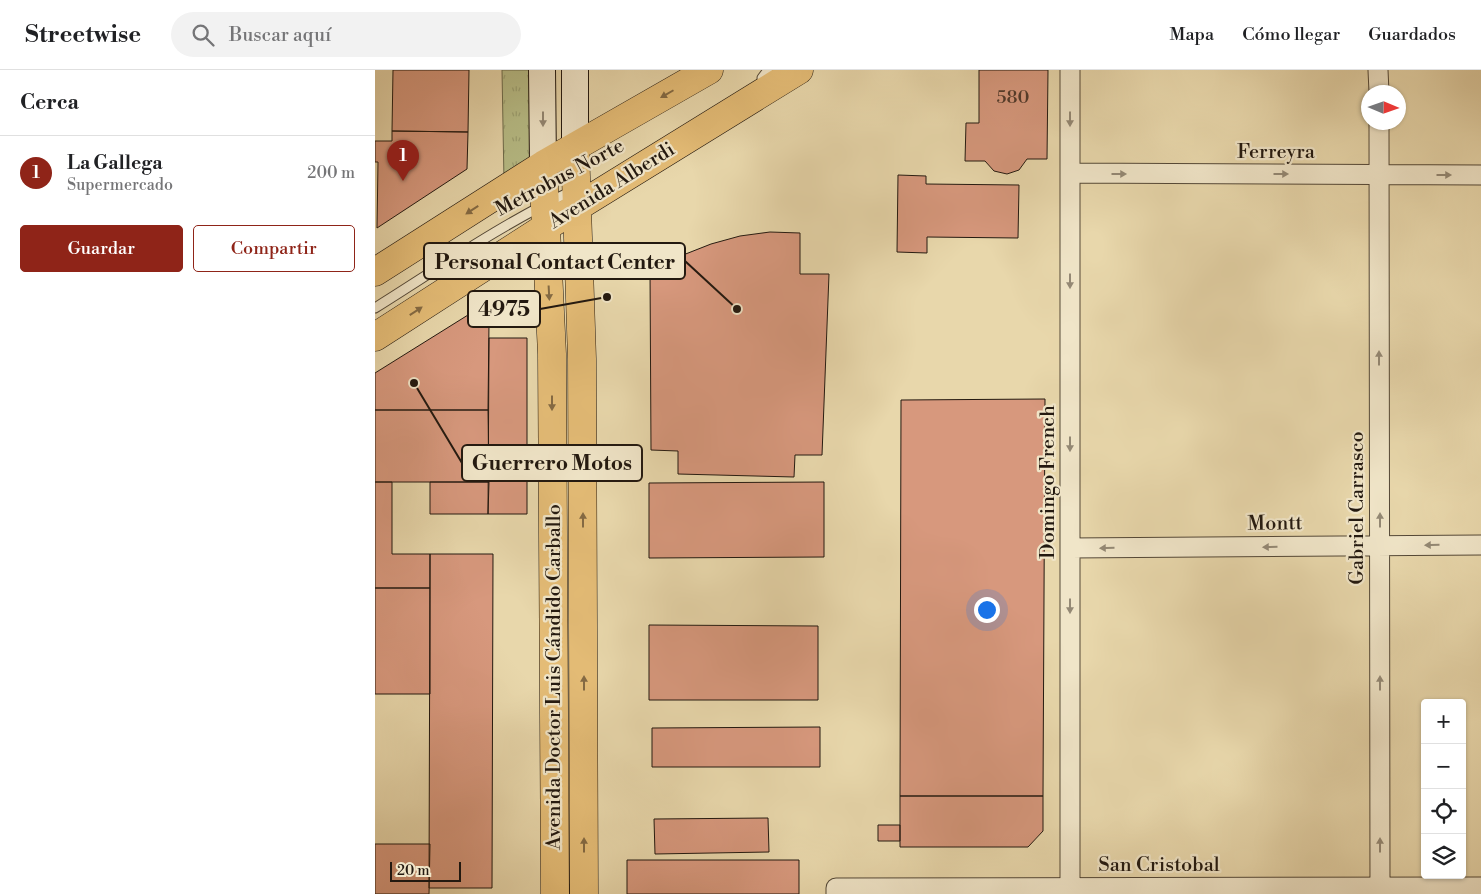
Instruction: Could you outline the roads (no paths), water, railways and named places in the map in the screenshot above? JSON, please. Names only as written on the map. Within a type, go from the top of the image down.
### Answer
[{"type":"main road","name":"Avenida Doctor Luis Cándido Carballo","points":[[542,70],[543,165],[552,354],[555,894]]},
{"type":"main road","name":"Avenida Doctor Luis Cándido Carballo","points":[[575,70],[575,147],[579,194],[582,359],[584,894]]},
{"type":"main road","points":[[375,272],[543,165],[709,70]]},
{"type":"main road","name":"Avenida Alberdi","points":[[375,337],[545,215],[781,71]]},
{"type":"street","name":"Domingo French","points":[[1070,70],[1070,891]]},
{"type":"street","points":[[1379,70],[1379,85]]},
{"type":"street","name":"Gabriel Carrasco","points":[[1379,130],[1380,891]]},
{"type":"street","name":"Ferreyra","points":[[1070,174],[1481,175]]},
{"type":"street","name":"Montt","points":[[1070,548],[1481,545]]},
{"type":"street","name":"San Cristobal","points":[[836,891],[1380,891],[1481,887]]},
{"type":"lane","points":[[757,80],[781,71]]},
{"type":"lane","name":"Metrobus Norte","points":[[375,308],[513,222],[545,215]]},
{"type":"place","name":"La Gallega","points":[[403,181]]},
{"type":"place","name":"4975","points":[[607,297]]},
{"type":"place","name":"Personal Contact Center","points":[[737,309]]},
{"type":"place","name":"Guerrero Motos","points":[[414,383]]}]
